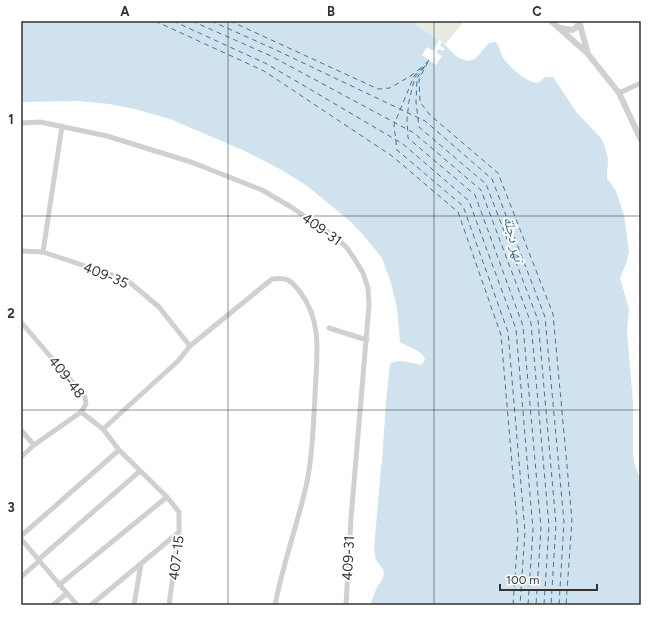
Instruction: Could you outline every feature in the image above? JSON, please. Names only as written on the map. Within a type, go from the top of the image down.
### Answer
[{"type":"street","points":[[551,21],[588,54],[619,93],[641,140]]},
{"type":"street","points":[[559,28],[572,30],[577,27],[579,21]]},
{"type":"street","points":[[579,21],[588,54]]},
{"type":"street","points":[[619,93],[641,82]]},
{"type":"street","name":"409-31","points":[[21,123],[40,122],[107,136],[191,162],[262,190],[291,207],[337,238],[354,258],[363,273],[368,288],[369,305],[350,518],[346,605]]},
{"type":"street","points":[[43,252],[62,126]]},
{"type":"street","name":"409-35","points":[[21,251],[43,252],[127,280],[159,307],[190,346]]},
{"type":"street","points":[[103,429],[178,361],[190,346],[272,278],[282,278],[291,281],[305,298],[313,315],[317,333],[317,357],[312,449],[307,481],[275,605]]},
{"type":"street","name":"409-48","points":[[21,322],[85,397],[86,404],[81,412],[103,429],[119,450],[167,497],[179,512]]},
{"type":"street","points":[[329,328],[367,340]]},
{"type":"street","points":[[21,457],[34,445],[81,412]]},
{"type":"street","points":[[21,430],[34,445]]},
{"type":"street","points":[[21,536],[119,450]]},
{"type":"street","points":[[21,577],[140,471]]},
{"type":"street","points":[[59,585],[167,497]]},
{"type":"street","name":"407-15","points":[[169,605],[180,532],[179,512]]},
{"type":"street","points":[[91,605],[180,532]]},
{"type":"street","points":[[21,539],[76,605]]},
{"type":"street","points":[[134,605],[141,564]]},
{"type":"street","points":[[53,605],[66,593]]},
{"type":"shaded area","points":[[411,21],[464,21],[445,45]]},
{"type":"water","name":"نهر دجلة","points":[[21,21],[411,21],[445,45],[457,57],[467,61],[475,59],[489,43],[495,42],[507,63],[524,78],[538,83],[545,77],[553,77],[577,113],[601,138],[608,159],[607,178],[616,191],[624,215],[629,251],[627,261],[620,278],[629,309],[627,331],[633,403],[633,458],[641,481],[641,605],[370,605],[384,574],[383,569],[376,560],[374,549],[390,364],[400,361],[421,365],[425,360],[418,351],[400,342],[397,308],[391,283],[382,258],[351,222],[306,185],[280,169],[245,151],[170,119],[135,109],[109,104],[79,101],[21,102]]},
{"type":"pier","points":[[439,40],[442,42],[440,45],[445,49],[443,51],[439,49],[436,52],[442,56],[436,65],[422,55],[427,47],[433,51]]},
{"type":"ferry route","points":[[155,21],[264,71],[392,156],[458,212],[501,335],[518,534],[513,605]]},
{"type":"ferry route","points":[[173,21],[267,64],[403,144],[469,201],[516,329],[533,530],[528,605]]},
{"type":"ferry route","points":[[192,21],[271,56],[414,133],[481,190],[531,323],[549,526],[544,605]]},
{"type":"ferry route","points":[[211,21],[274,49],[425,121],[492,179],[545,317],[564,522],[559,605]]},
{"type":"ferry route","points":[[230,21],[378,89],[390,88],[412,75],[423,66]]},
{"type":"ferry route","points":[[429,60],[414,76],[394,125],[397,150],[463,206],[508,332],[525,532],[520,605]]},
{"type":"ferry route","points":[[428,62],[419,79],[420,102],[430,115],[498,173],[553,314],[572,520],[566,605]]},
{"type":"ferry route","points":[[425,66],[417,78],[416,102],[419,127],[486,184],[538,320],[556,524],[551,605]]},
{"type":"ferry route","points":[[424,67],[415,77],[409,101],[407,119],[408,138],[475,195],[523,326],[541,528],[536,605]]}]
